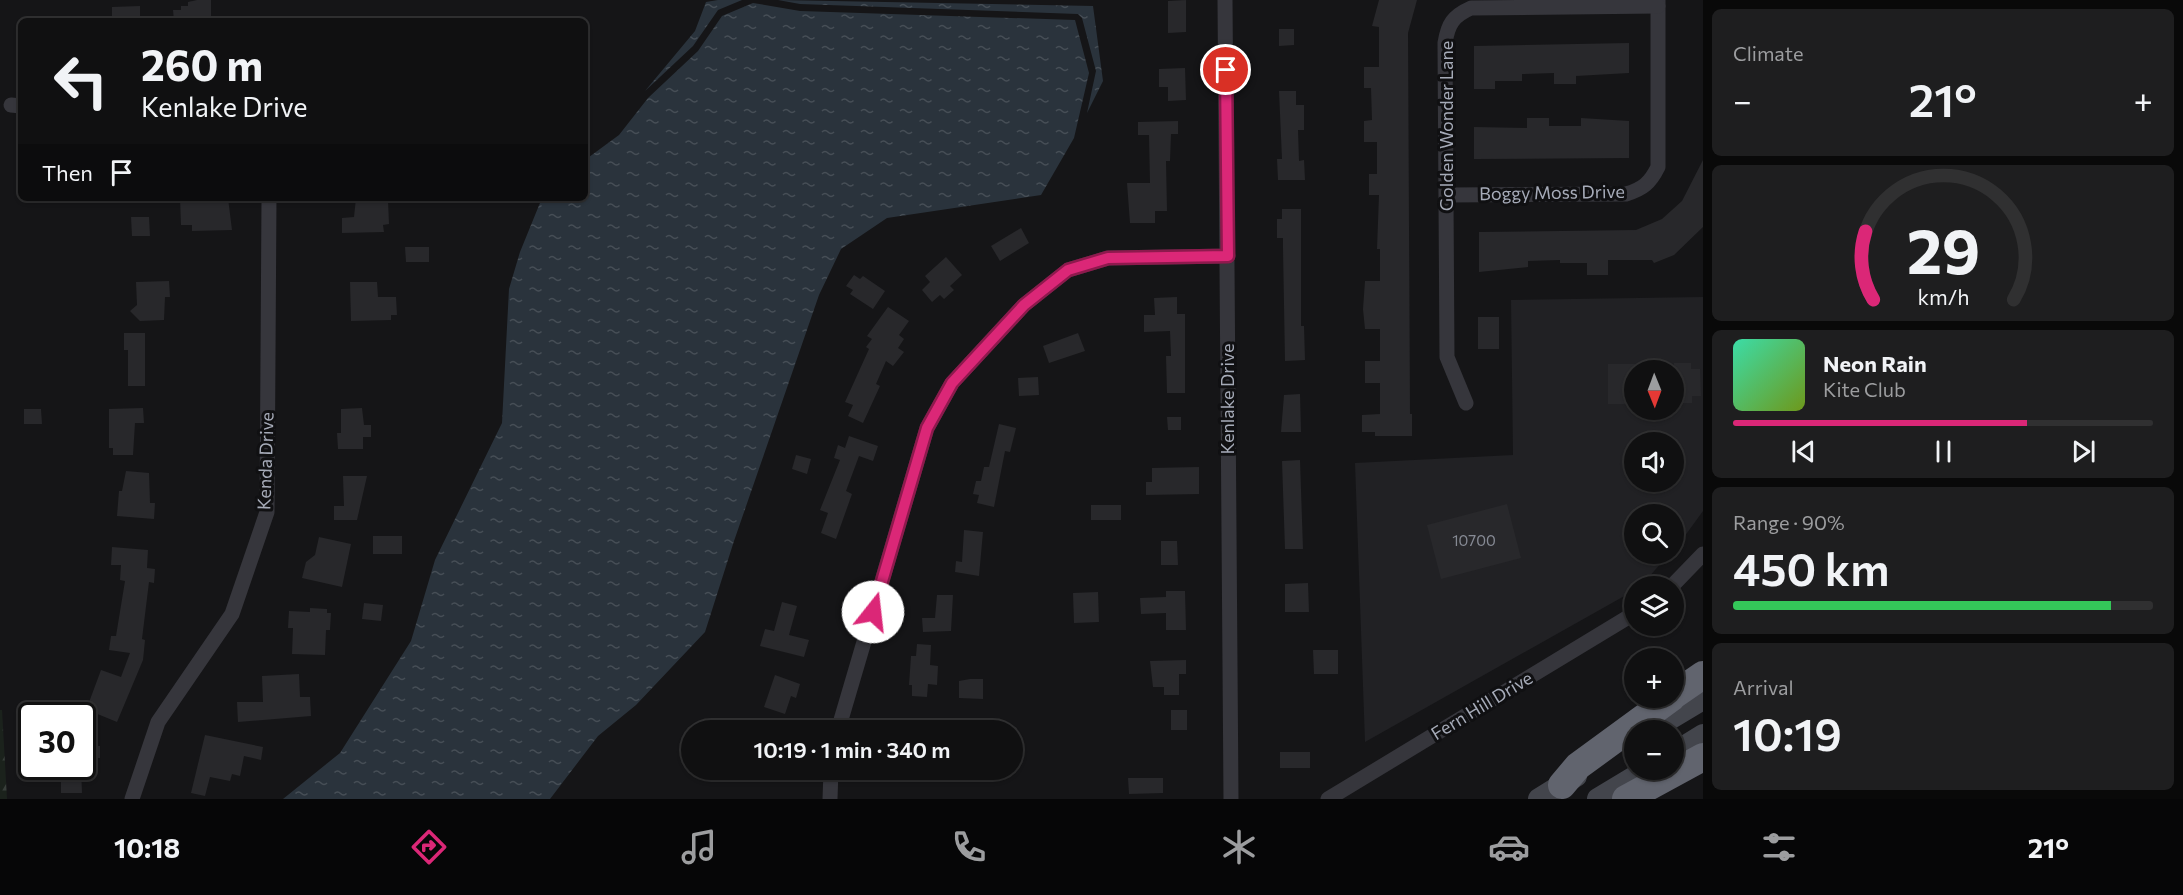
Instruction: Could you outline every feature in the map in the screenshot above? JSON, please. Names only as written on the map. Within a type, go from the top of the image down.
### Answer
[{"type":"highway","points":[[1684,688],[1703,675]]},
{"type":"highway","points":[[1550,792],[1578,766],[1656,708]]},
{"type":"highway","points":[[1626,799],[1703,757]]},
{"type":"main road","points":[[1668,720],[1703,699]]},
{"type":"main road","points":[[1684,747],[1703,735]]},
{"type":"main road","points":[[1550,792],[1624,747]]},
{"type":"main road","points":[[1598,799],[1629,780]]},
{"type":"street","name":"Kenlake Drive","points":[[1225,0],[1231,799]]},
{"type":"street","name":"Boggy Moss Drive","points":[[1447,195],[1626,194],[1638,190],[1651,181],[1658,167],[1658,3]]},
{"type":"street","name":"Golden Wonder Lane","points":[[1466,403],[1446,357],[1445,43],[1448,26],[1456,15],[1471,8],[1658,3]]},
{"type":"street","name":"Kenda Drive","points":[[132,799],[158,722],[232,614],[267,512],[269,201]]},
{"type":"street","points":[[841,720],[927,428],[952,383],[1024,305],[1068,270],[1108,258],[1228,256]]},
{"type":"street","points":[[1682,576],[1703,554]]},
{"type":"street","name":"Fern Hill Drive","points":[[1328,799],[1624,620]]},
{"type":"street","points":[[830,799],[831,780]]},
{"type":"shaded area","points":[[1703,297],[1703,511],[1687,533],[1684,536],[1684,504],[1624,504],[1624,564],[1660,564],[1650,576],[1624,576],[1624,596],[1365,742],[1355,463],[1513,455],[1511,300]]},
{"type":"green space","points":[[0,710],[2,710],[7,799],[0,799]]},
{"type":"water","points":[[742,0],[718,10],[693,46],[645,91],[695,31],[706,2]]},
{"type":"water","points":[[778,0],[1093,6],[1103,81],[1087,113],[1096,71],[1082,18],[1078,14],[800,4]]},
{"type":"water","points":[[753,3],[800,11],[1075,20],[1089,73],[1074,138],[1041,195],[887,218],[841,249],[819,295],[705,632],[636,705],[598,736],[550,799],[283,799],[340,753],[411,641],[435,560],[502,423],[509,289],[520,252],[541,201],[588,201],[588,158],[619,135],[648,98],[698,51],[722,16]]},
{"type":"building","points":[[211,0],[211,18],[174,18],[173,10],[181,10],[181,6],[188,6],[188,2]]},
{"type":"building","points":[[1186,0],[1186,32],[1168,33],[1168,1]]},
{"type":"building","points":[[1379,0],[1417,0],[1408,33],[1412,436],[1375,436],[1375,432],[1362,432],[1362,415],[1380,414],[1380,383],[1365,383],[1365,361],[1380,361],[1380,329],[1365,329],[1363,309],[1365,281],[1380,281],[1380,249],[1377,249],[1379,195],[1369,195],[1369,174],[1377,174],[1377,142],[1364,142],[1364,121],[1372,120],[1371,88],[1364,88],[1364,67],[1379,67],[1379,27],[1372,26]]},
{"type":"building","points":[[140,6],[140,18],[112,18],[112,7]]},
{"type":"building","points":[[1279,29],[1294,29],[1294,45],[1279,46]]},
{"type":"building","points":[[1629,43],[1629,73],[1576,76],[1576,84],[1554,84],[1554,73],[1522,74],[1522,81],[1495,81],[1495,89],[1474,89],[1474,46]]},
{"type":"building","points":[[1185,68],[1186,100],[1168,101],[1168,87],[1159,87],[1159,69]]},
{"type":"building","points":[[1279,91],[1296,91],[1296,105],[1304,105],[1304,130],[1298,130],[1299,161],[1304,160],[1305,180],[1278,180],[1277,159],[1282,159]]},
{"type":"building","points":[[1527,118],[1549,118],[1549,126],[1581,126],[1581,118],[1629,121],[1629,158],[1474,159],[1474,127],[1527,128]]},
{"type":"building","points":[[1178,121],[1178,134],[1171,134],[1170,161],[1166,161],[1167,211],[1155,211],[1155,223],[1130,223],[1127,183],[1150,183],[1149,135],[1138,135],[1138,122]]},
{"type":"building","points":[[1703,160],[1703,227],[1674,255],[1654,263],[1652,260],[1608,260],[1608,275],[1587,275],[1587,263],[1560,263],[1560,260],[1528,261],[1528,267],[1479,272],[1479,232],[1636,230],[1662,219],[1682,201]]},
{"type":"building","points":[[180,201],[228,201],[232,230],[192,231],[192,225],[181,225]]},
{"type":"building","points":[[356,201],[388,201],[389,224],[383,225],[384,232],[342,233],[342,218],[354,217]]},
{"type":"building","points":[[1282,209],[1301,209],[1301,326],[1304,326],[1305,360],[1285,361],[1283,238],[1277,238],[1277,219],[1282,219]]},
{"type":"building","points":[[131,217],[149,217],[150,236],[132,236]]},
{"type":"building","points":[[1021,228],[1029,243],[1000,261],[991,246]]},
{"type":"building","points":[[405,247],[429,247],[429,262],[406,262]]},
{"type":"building","points":[[946,257],[962,275],[950,286],[954,290],[944,299],[940,295],[932,302],[922,290],[930,282],[925,276]]},
{"type":"building","points":[[854,275],[860,279],[863,276],[885,291],[873,309],[850,294],[853,290],[846,286]]},
{"type":"building","points":[[169,281],[170,297],[165,297],[164,320],[140,321],[130,311],[137,305],[136,282]]},
{"type":"building","points":[[350,282],[377,282],[378,297],[396,297],[397,315],[391,315],[391,320],[351,321]]},
{"type":"building","points":[[1177,297],[1177,314],[1185,314],[1185,393],[1167,393],[1166,356],[1171,356],[1170,331],[1144,332],[1144,315],[1155,315],[1154,298]]},
{"type":"building","points":[[888,307],[909,321],[899,335],[904,339],[898,348],[904,352],[893,366],[886,361],[876,384],[880,386],[863,423],[848,416],[853,405],[845,402],[869,349],[866,347],[872,339],[867,336]]},
{"type":"building","points":[[1478,317],[1499,317],[1499,349],[1478,349]]},
{"type":"building","points":[[124,333],[145,333],[145,386],[128,386],[128,350],[124,350]]},
{"type":"building","points":[[1078,333],[1085,351],[1049,363],[1043,346]]},
{"type":"building","points":[[1684,363],[1691,363],[1691,369],[1700,369],[1701,396],[1692,396],[1692,403],[1684,403]]},
{"type":"building","points":[[1608,364],[1624,364],[1624,404],[1608,404]]},
{"type":"building","points":[[1038,377],[1039,395],[1019,396],[1018,378]]},
{"type":"building","points":[[1300,394],[1301,432],[1281,432],[1284,395]]},
{"type":"building","points":[[143,408],[144,423],[135,423],[133,455],[113,455],[113,448],[109,448],[109,409]]},
{"type":"building","points":[[362,408],[364,425],[371,425],[371,437],[363,437],[363,449],[338,449],[337,433],[341,433],[341,409]]},
{"type":"building","points":[[24,409],[41,409],[42,424],[24,424]]},
{"type":"building","points":[[1167,417],[1181,417],[1181,430],[1168,430]]},
{"type":"building","points":[[999,424],[1016,428],[1010,452],[1005,451],[994,507],[977,503],[979,495],[973,494],[976,481],[981,481],[984,467],[989,467]]},
{"type":"building","points":[[849,436],[878,446],[873,461],[859,456],[846,491],[852,494],[836,539],[821,533],[828,513],[820,510],[840,460],[834,458],[838,445],[845,448]]},
{"type":"building","points":[[796,455],[811,459],[807,474],[792,469]]},
{"type":"building","points":[[1300,460],[1303,549],[1285,549],[1282,461]]},
{"type":"building","points":[[1199,467],[1199,494],[1146,495],[1146,482],[1152,482],[1152,468]]},
{"type":"building","points":[[126,471],[149,473],[150,503],[155,503],[154,519],[117,516],[119,491],[122,491]]},
{"type":"building","points":[[343,476],[367,476],[357,520],[334,520],[334,506],[344,506]]},
{"type":"building","points":[[1507,504],[1521,558],[1441,579],[1427,525]]},
{"type":"building","points":[[1091,505],[1121,505],[1121,520],[1091,520]]},
{"type":"building","points":[[964,530],[983,532],[979,576],[955,572],[956,561],[962,562]]},
{"type":"building","points":[[373,536],[402,536],[402,554],[373,554]]},
{"type":"building","points":[[319,537],[351,544],[342,587],[302,578],[306,562],[315,555]]},
{"type":"building","points":[[1161,541],[1177,541],[1178,565],[1161,565]]},
{"type":"building","points":[[112,547],[148,550],[147,568],[155,569],[154,583],[149,582],[142,639],[145,640],[143,660],[117,722],[96,713],[96,702],[89,702],[101,670],[121,677],[130,653],[109,650],[111,636],[116,636],[125,581],[120,580],[121,565],[111,565]]},
{"type":"building","points":[[1308,583],[1309,612],[1285,612],[1285,584]]},
{"type":"building","points":[[1166,591],[1185,591],[1186,630],[1166,630],[1166,613],[1141,614],[1140,598],[1166,597]]},
{"type":"building","points":[[1098,592],[1099,622],[1074,623],[1073,593]]},
{"type":"building","points":[[937,595],[953,595],[951,631],[923,632],[922,618],[935,618]]},
{"type":"building","points":[[782,602],[797,606],[789,635],[809,640],[804,657],[760,646],[765,629],[774,631]]},
{"type":"building","points":[[364,603],[383,605],[381,621],[362,619]]},
{"type":"building","points":[[310,608],[327,609],[327,613],[331,613],[330,630],[326,630],[325,655],[292,654],[293,628],[288,628],[289,611],[310,612]]},
{"type":"building","points":[[917,644],[931,645],[930,665],[938,666],[937,685],[928,684],[927,697],[912,696],[912,685],[909,685],[911,656],[916,656]]},
{"type":"building","points":[[1313,650],[1338,650],[1338,674],[1314,674]]},
{"type":"building","points":[[1186,660],[1186,674],[1179,674],[1179,695],[1164,695],[1164,687],[1153,687],[1150,661]]},
{"type":"building","points":[[299,674],[300,697],[310,697],[311,716],[238,722],[237,702],[263,702],[262,676]]},
{"type":"building","points":[[775,675],[800,684],[796,698],[791,696],[785,714],[764,707]]},
{"type":"building","points":[[983,679],[983,699],[959,698],[959,681]]},
{"type":"building","points":[[1171,710],[1187,710],[1187,730],[1171,730]]},
{"type":"building","points":[[897,718],[915,719],[915,720],[897,720]]},
{"type":"building","points":[[205,735],[263,747],[261,760],[244,756],[240,776],[232,774],[230,781],[210,777],[205,796],[191,793]]},
{"type":"building","points":[[96,746],[100,746],[100,758],[96,758]]},
{"type":"building","points":[[1280,752],[1310,752],[1310,768],[1280,768]]},
{"type":"building","points":[[1128,778],[1163,778],[1163,793],[1129,794]]},
{"type":"building","points":[[61,780],[82,780],[82,793],[61,793]]},
{"type":"route","points":[[873,612],[927,428],[952,383],[1024,305],[1068,270],[1108,258],[1228,256],[1226,70]]}]
